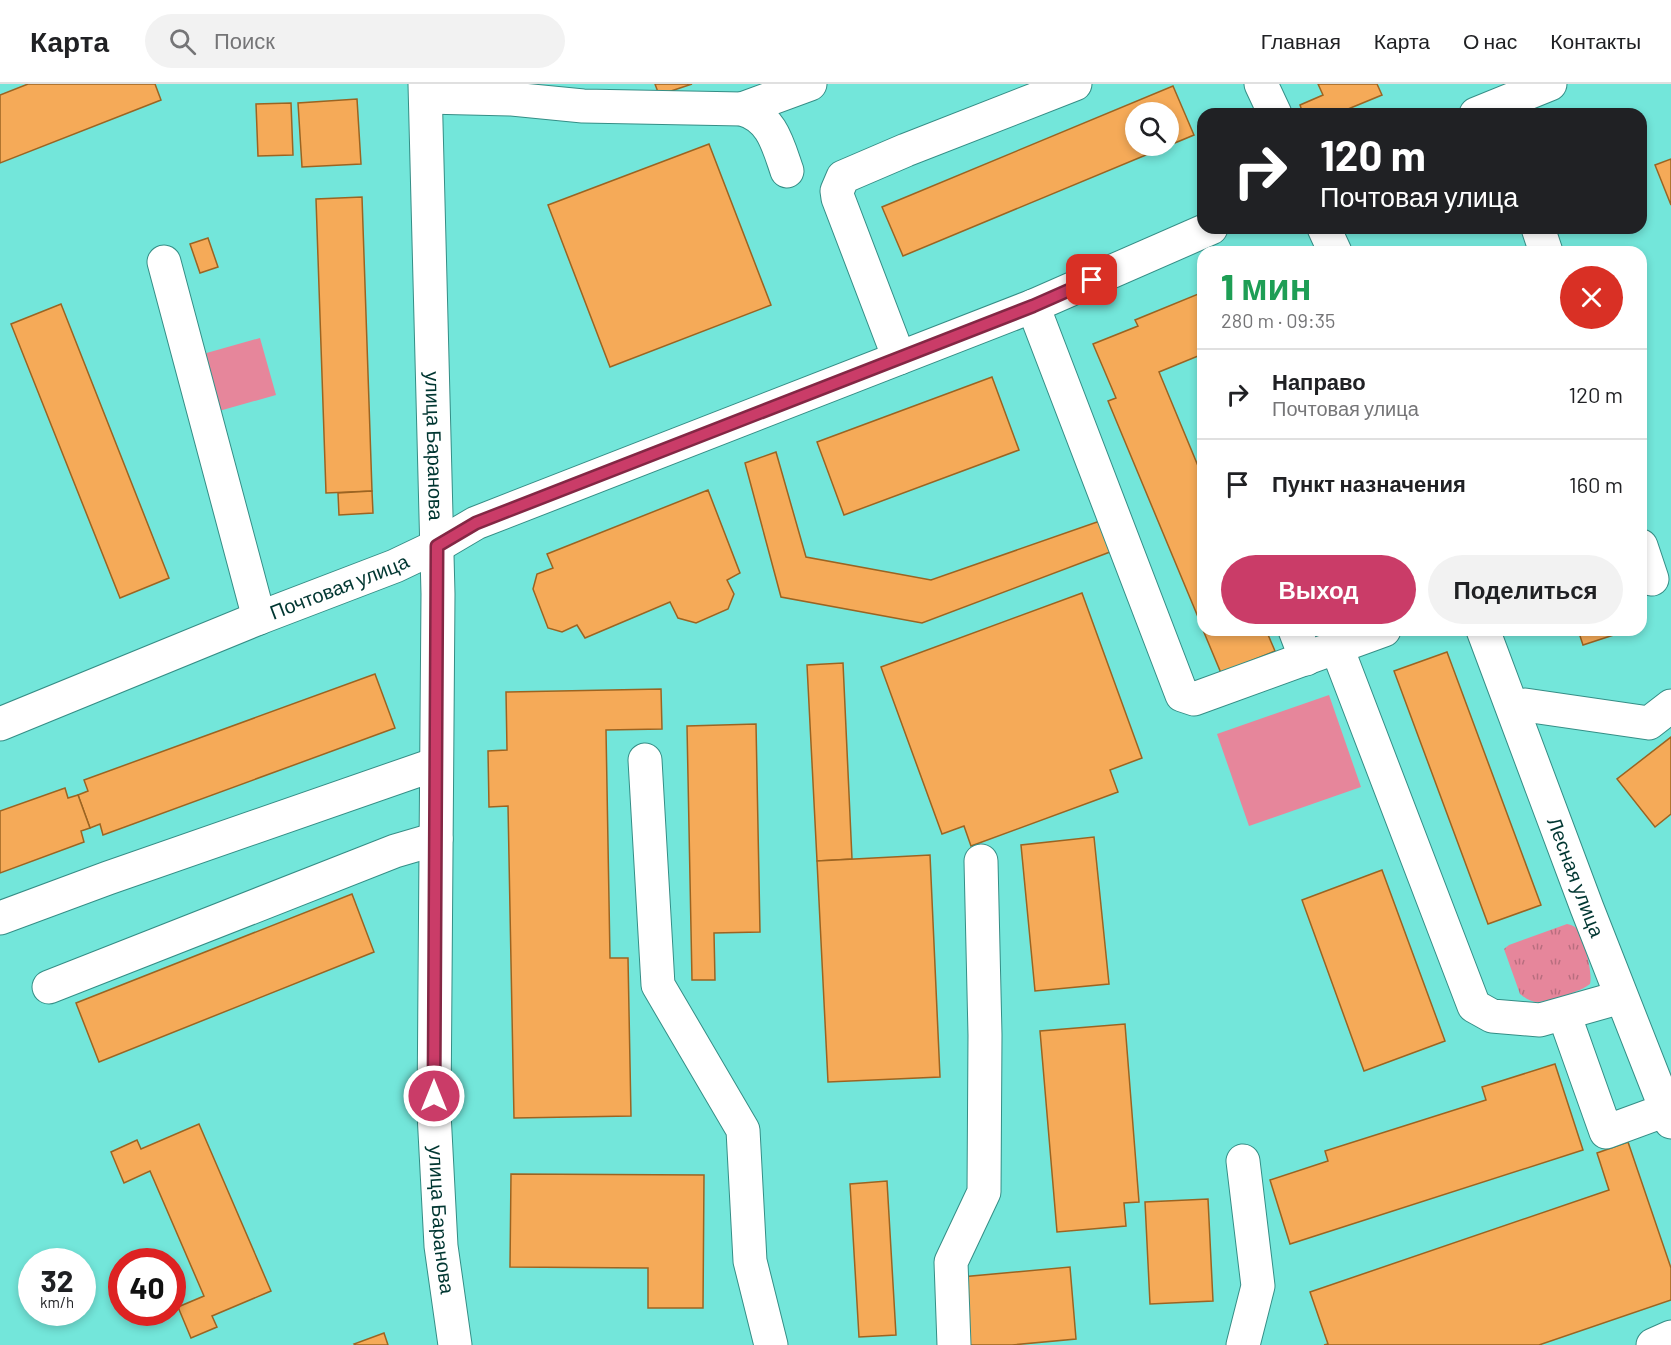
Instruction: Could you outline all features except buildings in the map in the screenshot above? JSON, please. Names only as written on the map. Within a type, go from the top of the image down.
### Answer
[{"type":"street","points":[[742,109],[810,84]]},
{"type":"street","points":[[898,358],[838,198],[837,191],[843,177],[1075,84]]},
{"type":"street","points":[[1261,84],[1272,108]]},
{"type":"street","points":[[426,90],[525,92],[583,106],[742,109],[757,115],[771,129],[787,171]]},
{"type":"street","name":"улица Баранова","points":[[426,90],[437,546],[433,1016],[435,1157],[441,1245],[455,1345]]},
{"type":"street","points":[[1497,108],[1535,97]]},
{"type":"street","name":"Почтовая улица","points":[[0,724],[259,618],[395,566],[437,546],[476,523],[1033,306],[1197,234]]},
{"type":"street","points":[[164,262],[259,618]]},
{"type":"street","points":[[1033,306],[1182,695],[1194,699],[1301,644],[1338,648],[1368,636]]},
{"type":"street","points":[[1647,564],[1652,579]]},
{"type":"street","name":"Лесная улица","points":[[1485,636],[1621,997],[1669,1116]]},
{"type":"street","points":[[1338,648],[1474,1006],[1492,1016],[1540,1020],[1621,997]]},
{"type":"street","points":[[1513,708],[1525,705],[1649,723],[1671,706]]},
{"type":"street","points":[[645,760],[658,985],[743,1130],[750,1261],[771,1345]]},
{"type":"street","points":[[0,918],[436,764]]},
{"type":"street","points":[[49,987],[395,851],[436,839]]},
{"type":"street","points":[[954,1345],[951,1262],[984,1192],[985,1035],[981,861]]},
{"type":"street","points":[[1564,1014],[1606,1132],[1669,1116]]},
{"type":"street","points":[[1243,1345],[1258,1286],[1244,1161]]},
{"type":"street","points":[[1653,1345],[1671,1337]]},
{"type":"green space","points":[[260,338],[276,395],[219,411],[203,354]]},
{"type":"green space","points":[[1329,695],[1361,787],[1249,826],[1217,734]]},
{"type":"green space","points":[[1567,924],[1573,926],[1581,936],[1589,966],[1590,984],[1573,993],[1550,1000],[1538,1002],[1528,1000],[1520,994],[1504,949],[1509,945]]},
{"type":"route","points":[[434,1096],[437,546],[476,523],[1033,306],[1092,280]]}]
